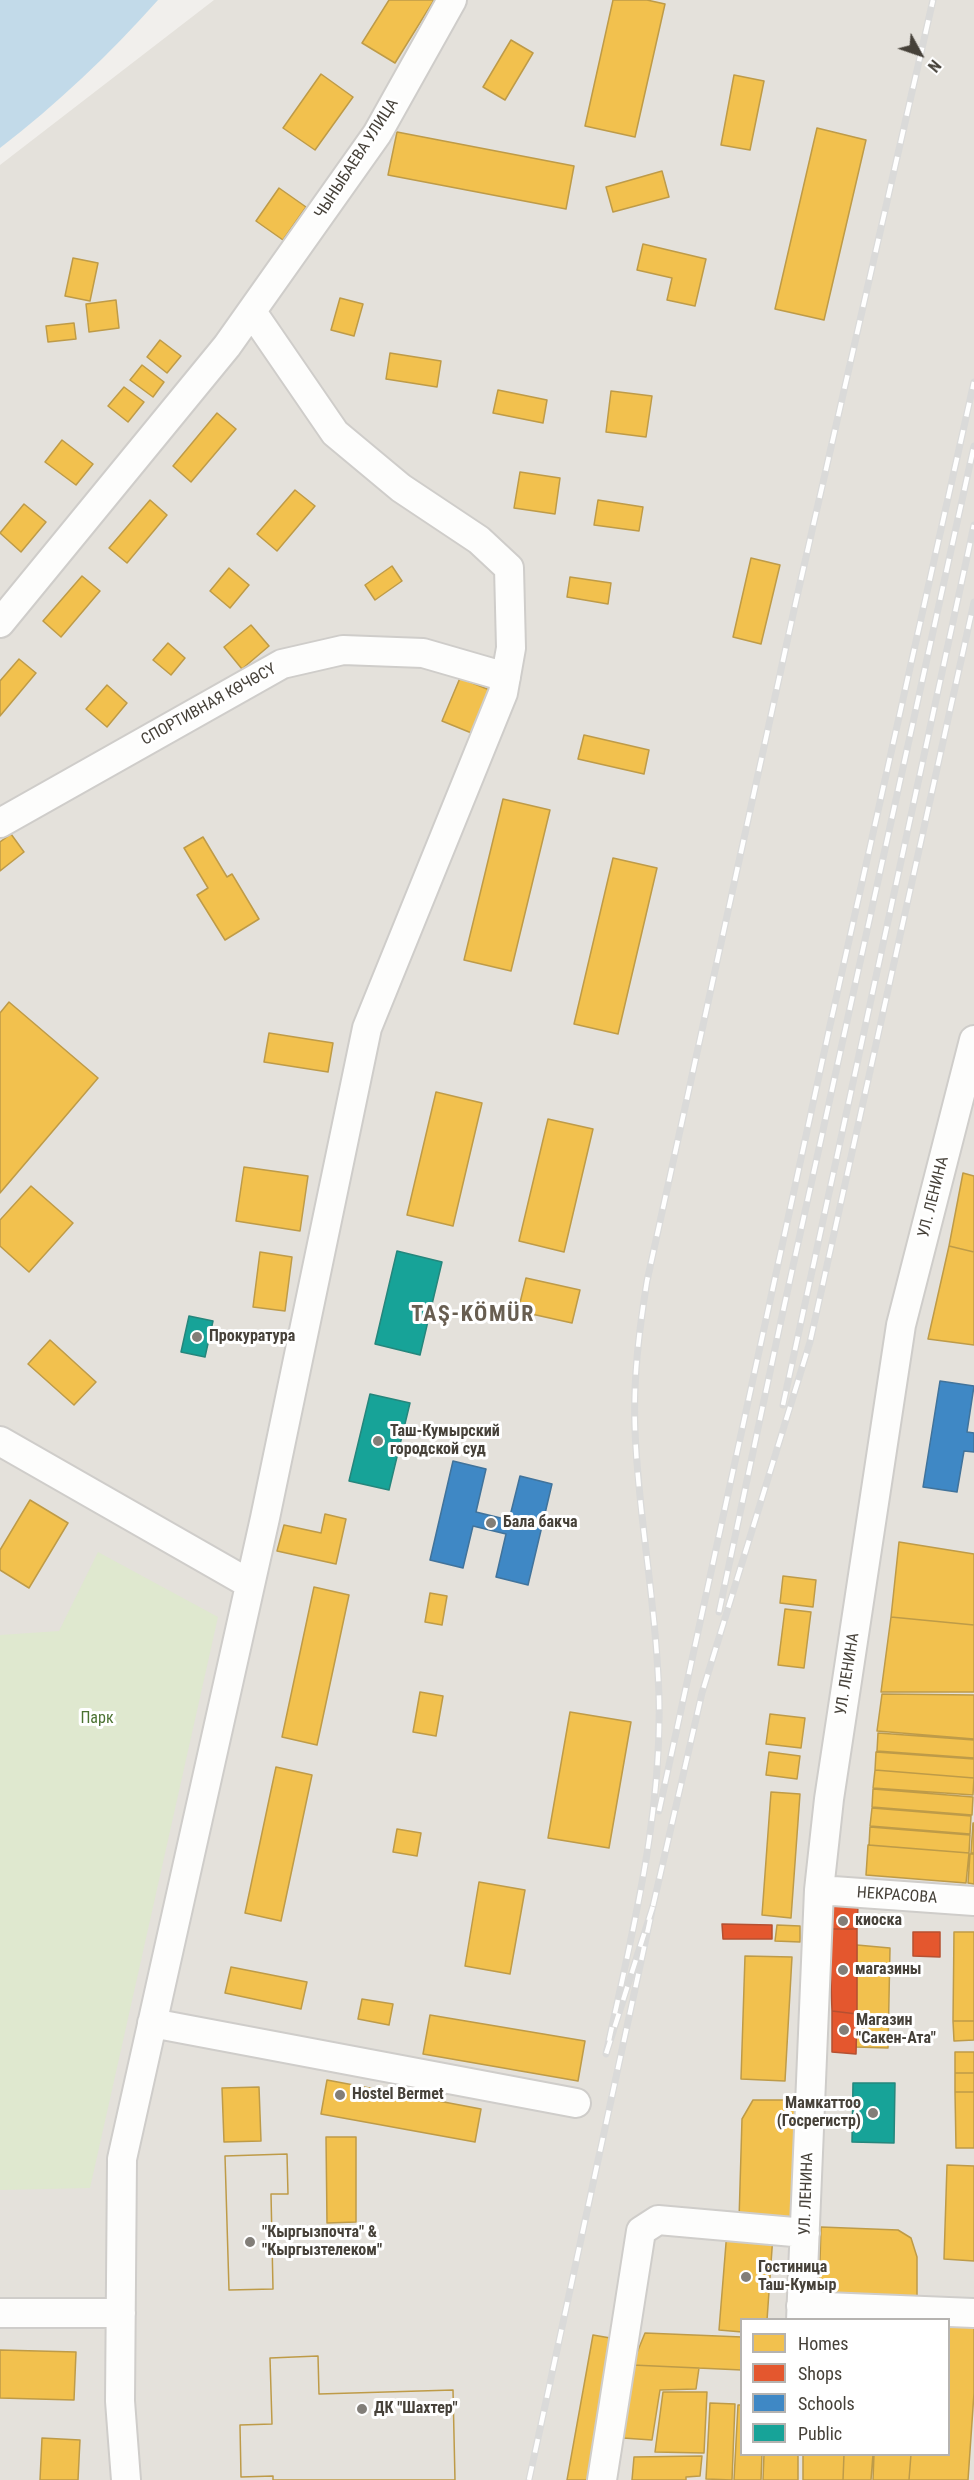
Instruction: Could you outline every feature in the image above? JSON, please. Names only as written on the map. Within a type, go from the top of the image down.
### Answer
[{"type":"street","name":"ЧЫНЫБАЕВА УЛИЦА","points":[[0,623],[227,346],[252,312],[377,134],[452,0]]},
{"type":"street","points":[[126,2480],[120,2401],[122,2159],[250,1584],[367,1028],[503,693],[511,648],[508,568],[479,540],[401,488],[335,433],[252,312]]},
{"type":"street","name":"СПОРТИВНАЯ КӨЧӨСҮ","points":[[0,823],[282,664],[343,650],[423,653],[506,677]]},
{"type":"street","name":"УЛ. ЛЕНИНА","points":[[801,2313],[819,1890],[829,1799],[901,1325],[974,1040]]},
{"type":"street","points":[[0,1441],[250,1584]]},
{"type":"street","name":"НЕКРАСОВА","points":[[819,1890],[974,1901]]},
{"type":"street","points":[[152,2023],[576,2103]]},
{"type":"street","points":[[602,2480],[641,2231],[658,2220],[805,2233]]},
{"type":"street","points":[[0,2313],[121,2313]]},
{"type":"street","points":[[801,2313],[974,2313]]},
{"type":"shaded area","name":"TAŞ-KÖMÜR","points":[[214,0],[974,0],[974,2480],[0,2480],[0,165]]},
{"type":"green space","name":"Парк","points":[[98,1552],[218,1617],[90,2188],[0,2190],[0,1635],[59,1631]]},
{"type":"water","points":[[0,0],[158,0],[82,78],[0,148]]},
{"type":"building: Homes","points":[[389,0],[434,0],[395,63],[362,43]]},
{"type":"building: Homes","points":[[613,0],[647,0],[665,4],[635,137],[585,126]]},
{"type":"building: Homes","points":[[511,40],[533,53],[505,100],[483,87]]},
{"type":"building: Homes","points":[[321,74],[353,97],[315,150],[283,128]]},
{"type":"building: Homes","points":[[734,75],[764,81],[750,150],[721,145]]},
{"type":"building: Homes","points":[[817,128],[866,140],[824,320],[775,309]]},
{"type":"building: Homes","points":[[397,132],[574,166],[566,209],[388,175]]},
{"type":"building: Homes","points":[[662,171],[669,197],[613,212],[606,187]]},
{"type":"building: Homes","points":[[279,188],[306,207],[283,240],[256,221]]},
{"type":"building: Homes","points":[[643,244],[706,259],[695,306],[667,300],[672,278],[637,270]]},
{"type":"building: Homes","points":[[73,258],[98,263],[90,301],[65,296]]},
{"type":"building: Homes","points":[[340,298],[363,304],[354,336],[331,330]]},
{"type":"building: Homes","points":[[116,300],[119,328],[89,332],[86,304]]},
{"type":"building: Homes","points":[[74,323],[76,339],[48,342],[46,326]]},
{"type":"building: Homes","points":[[160,340],[181,356],[167,373],[147,357]]},
{"type":"building: Homes","points":[[390,353],[441,361],[437,387],[386,379]]},
{"type":"building: Homes","points":[[142,365],[164,382],[153,397],[130,380]]},
{"type":"building: Homes","points":[[124,387],[144,402],[128,422],[108,406]]},
{"type":"building: Homes","points":[[498,390],[547,400],[543,423],[493,413]]},
{"type":"building: Homes","points":[[611,391],[652,396],[646,437],[606,432]]},
{"type":"building: Homes","points":[[217,413],[236,429],[191,482],[173,466]]},
{"type":"building: Homes","points":[[62,440],[93,464],[76,485],[45,462]]},
{"type":"building: Homes","points":[[520,472],[560,478],[555,514],[514,508]]},
{"type":"building: Homes","points":[[295,490],[315,506],[277,551],[257,534]]},
{"type":"building: Homes","points":[[150,500],[167,515],[127,563],[109,548]]},
{"type":"building: Homes","points":[[598,500],[643,507],[639,531],[594,525]]},
{"type":"building: Homes","points":[[24,504],[46,522],[21,552],[0,533]]},
{"type":"building: Homes","points":[[751,558],[780,565],[761,644],[733,637]]},
{"type":"building: Homes","points":[[392,566],[402,581],[375,600],[365,585]]},
{"type":"building: Homes","points":[[229,568],[249,585],[230,608],[210,591]]},
{"type":"building: Homes","points":[[82,576],[100,591],[61,637],[43,621]]},
{"type":"building: Homes","points":[[570,577],[611,583],[608,604],[567,597]]},
{"type":"building: Homes","points":[[251,625],[269,646],[242,669],[224,647]]},
{"type":"building: Homes","points":[[168,643],[185,658],[171,675],[153,660]]},
{"type":"building: Homes","points":[[19,659],[36,673],[0,716],[0,681]]},
{"type":"building: Homes","points":[[460,678],[492,691],[474,734],[442,721]]},
{"type":"building: Homes","points":[[107,685],[127,703],[107,727],[86,709]]},
{"type":"building: Homes","points":[[584,735],[649,750],[644,774],[578,759]]},
{"type":"building: Homes","points":[[503,799],[550,810],[511,971],[464,960]]},
{"type":"building: Homes","points":[[11,834],[24,852],[0,871],[0,842]]},
{"type":"building: Homes","points":[[203,837],[227,877],[232,874],[259,919],[225,940],[197,895],[208,888],[184,848]]},
{"type":"building: Homes","points":[[613,858],[657,868],[618,1034],[574,1024]]},
{"type":"building: Homes","points":[[9,1002],[98,1078],[0,1193],[0,1013]]},
{"type":"building: Homes","points":[[269,1033],[333,1043],[328,1072],[264,1062]]},
{"type":"building: Homes","points":[[436,1092],[482,1103],[453,1226],[407,1215]]},
{"type":"building: Homes","points":[[548,1119],[593,1129],[564,1252],[519,1241]]},
{"type":"building: Homes","points":[[244,1167],[308,1176],[300,1231],[236,1221]]},
{"type":"building: Homes","points":[[963,1173],[974,1176],[974,1252],[949,1246]]},
{"type":"building: Homes","points":[[31,1186],[73,1223],[29,1272],[0,1246],[0,1220]]},
{"type":"building: Homes","points":[[949,1246],[974,1252],[974,1345],[928,1339]]},
{"type":"building: Homes","points":[[260,1252],[292,1257],[285,1311],[253,1307]]},
{"type":"building: Homes","points":[[526,1278],[580,1290],[572,1323],[518,1311]]},
{"type":"building: Homes","points":[[50,1340],[96,1382],[74,1405],[28,1364]]},
{"type":"building: Homes","points":[[30,1500],[68,1523],[29,1588],[0,1570],[0,1550]]},
{"type":"building: Homes","points":[[325,1514],[346,1519],[336,1564],[277,1551],[284,1525],[321,1533]]},
{"type":"building: Homes","points":[[899,1542],[974,1554],[974,1625],[891,1617]]},
{"type":"building: Homes","points":[[783,1576],[816,1580],[813,1607],[780,1603]]},
{"type":"building: Homes","points":[[314,1587],[349,1595],[317,1745],[282,1737]]},
{"type":"building: Homes","points":[[430,1593],[447,1596],[442,1625],[425,1622]]},
{"type":"building: Homes","points":[[785,1609],[811,1612],[804,1668],[778,1665]]},
{"type":"building: Homes","points":[[891,1617],[974,1625],[974,1692],[881,1692]]},
{"type":"building: Homes","points":[[420,1692],[443,1696],[436,1736],[413,1732]]},
{"type":"building: Homes","points":[[882,1694],[974,1695],[974,1739],[877,1731]]},
{"type":"building: Homes","points":[[570,1712],[631,1722],[609,1848],[548,1838]]},
{"type":"building: Homes","points":[[770,1714],[805,1718],[801,1748],[766,1744]]},
{"type":"building: Homes","points":[[878,1733],[974,1740],[974,1758],[877,1751]]},
{"type":"building: Homes","points":[[769,1752],[800,1756],[797,1779],[766,1775]]},
{"type":"building: Homes","points":[[876,1752],[974,1759],[974,1778],[875,1770]]},
{"type":"building: Homes","points":[[276,1767],[312,1775],[281,1921],[245,1913]]},
{"type":"building: Homes","points":[[875,1770],[974,1778],[973,1795],[873,1788]]},
{"type":"building: Homes","points":[[873,1789],[973,1797],[972,1815],[872,1807]]},
{"type":"building: Homes","points":[[771,1792],[800,1794],[791,1918],[762,1915]]},
{"type":"building: Homes","points":[[872,1808],[971,1816],[970,1834],[870,1826]]},
{"type":"building: Homes","points":[[973,1823],[974,1853],[971,1853]]},
{"type":"building: Homes","points":[[870,1827],[970,1835],[969,1853],[869,1845]]},
{"type":"building: Homes","points":[[397,1829],[421,1833],[417,1856],[393,1852]]},
{"type":"building: Homes","points":[[868,1845],[969,1853],[966,1883],[866,1875]]},
{"type":"building: Homes","points":[[970,1854],[974,1854],[974,1884],[968,1883]]},
{"type":"building: Homes","points":[[479,1882],[525,1890],[510,1974],[465,1966]]},
{"type":"building: Homes","points":[[777,1925],[800,1926],[800,1942],[775,1941]]},
{"type":"building: Homes","points":[[954,1932],[974,1932],[974,2021],[953,2021]]},
{"type":"building: Homes","points":[[857,1945],[890,1948],[888,2048],[856,2047]]},
{"type":"building: Homes","points":[[745,1956],[792,1957],[785,2081],[741,2079]]},
{"type":"building: Homes","points":[[231,1967],[307,1982],[301,2009],[225,1993]]},
{"type":"building: Homes","points":[[362,1999],[393,2004],[389,2025],[358,2019]]},
{"type":"building: Homes","points":[[430,2015],[585,2041],[578,2081],[423,2054]]},
{"type":"building: Homes","points":[[953,2021],[974,2021],[974,2040],[954,2041]]},
{"type":"building: Homes","points":[[955,2052],[974,2052],[974,2073],[955,2073]]},
{"type":"building: Homes","points":[[955,2073],[974,2073],[974,2092],[955,2092]]},
{"type":"building: Homes","points":[[327,2080],[481,2109],[475,2142],[321,2114]]},
{"type":"building: Homes","points":[[259,2087],[261,2141],[224,2142],[222,2088]]},
{"type":"building: Homes","points":[[955,2092],[974,2092],[974,2148],[956,2148]]},
{"type":"building: Homes","points":[[753,2100],[799,2100],[790,2225],[739,2220],[742,2119]]},
{"type":"building: Homes","points":[[326,2137],[356,2137],[356,2222],[327,2223]]},
{"type":"building: Homes","name":"\"Кыргызпочта\" & \"Кыргызтелеком\"","points":[[287,2154],[288,2194],[271,2194],[273,2289],[229,2290],[225,2156]]},
{"type":"building: Homes","name":"\"Кыргызпочта\" & \"Кыргызтелеком\"","points":[[287,2154],[288,2194],[271,2194],[273,2289],[229,2290],[225,2156]]},
{"type":"building: Homes","points":[[947,2165],[974,2166],[974,2261],[944,2259]]},
{"type":"building: Homes","points":[[821,2227],[898,2230],[911,2238],[917,2257],[917,2299],[819,2296]]},
{"type":"building: Homes","name":"Гостиница Таш-Кумыр","points":[[727,2231],[773,2235],[767,2318],[740,2318],[740,2332],[719,2330]]},
{"type":"building: Homes","points":[[974,2317],[974,2393],[968,2480],[909,2480],[911,2456],[950,2456],[950,2320]]},
{"type":"building: Homes","points":[[645,2333],[740,2337],[740,2370],[632,2365]]},
{"type":"building: Homes","points":[[593,2335],[616,2339],[594,2480],[567,2480]]},
{"type":"building: Homes","points":[[0,2350],[76,2352],[74,2400],[0,2398]]},
{"type":"building: Homes","name":"ДК \"Шахтер\"","points":[[318,2356],[319,2394],[453,2390],[455,2480],[273,2480],[273,2476],[241,2477],[240,2425],[272,2424],[270,2358]]},
{"type":"building: Homes","name":"ДК \"Шахтер\"","points":[[318,2356],[319,2394],[453,2390],[455,2480],[273,2480],[273,2476],[241,2477],[240,2425],[272,2424],[270,2358]]},
{"type":"building: Homes","points":[[632,2365],[699,2368],[696,2389],[660,2390],[652,2440],[623,2438]]},
{"type":"building: Homes","points":[[663,2392],[707,2392],[704,2453],[655,2452]]},
{"type":"building: Homes","points":[[710,2403],[735,2404],[732,2480],[706,2479]]},
{"type":"building: Homes","points":[[738,2405],[740,2405],[740,2456],[762,2456],[761,2480],[734,2480]]},
{"type":"building: Homes","points":[[42,2438],[80,2440],[78,2480],[40,2480]]},
{"type":"building: Homes","points":[[702,2456],[700,2476],[686,2477],[686,2480],[632,2480],[634,2457]]},
{"type":"building: Homes","points":[[764,2456],[798,2456],[798,2480],[763,2480]]},
{"type":"building: Homes","points":[[803,2456],[844,2456],[843,2480],[803,2480]]},
{"type":"building: Homes","points":[[844,2456],[873,2456],[871,2480],[843,2480]]},
{"type":"building: Homes","points":[[874,2456],[911,2456],[909,2480],[873,2480]]},
{"type":"building: Shops","name":"киоска","points":[[839,1904],[858,1905],[857,1929],[829,1929],[832,1907]]},
{"type":"building: Shops","points":[[722,1924],[772,1925],[772,1939],[723,1939]]},
{"type":"building: Shops","name":"магазины","points":[[829,1929],[857,1929],[857,2014],[832,2011]]},
{"type":"building: Shops","points":[[913,1932],[940,1932],[940,1957],[913,1956]]},
{"type":"building: Shops","name":"Магазин \"Сакен-Ата\"","points":[[832,2011],[857,2014],[856,2054],[832,2052]]},
{"type":"building: Schools","points":[[940,1381],[974,1386],[967,1432],[974,1433],[974,1452],[964,1451],[957,1492],[923,1487]]},
{"type":"building: Schools","name":"Бала бакча","points":[[453,1461],[486,1469],[476,1512],[509,1520],[520,1476],[552,1484],[528,1585],[496,1577],[506,1534],[473,1526],[463,1568],[430,1560]]},
{"type":"building: Public","points":[[397,1251],[442,1262],[420,1355],[375,1344]]},
{"type":"building: Public","name":"Прокуратура","points":[[189,1316],[213,1321],[205,1357],[181,1352]]},
{"type":"building: Public","points":[[370,1394],[410,1403],[389,1490],[349,1481]]},
{"type":"building: Public","name":"Мамкаттоо (Госрегистр)","points":[[853,2083],[895,2083],[894,2143],[852,2142]]},
{"type":"railway","points":[[529,2480],[653,1906],[606,2054],[645,1865],[657,1770],[658,1674],[635,1430],[637,1355],[647,1281],[796,601],[933,0]]},
{"type":"railway","points":[[659,1811],[829,1030],[974,382]]},
{"type":"railway","points":[[719,1612],[974,446]]},
{"type":"railway","points":[[783,1405],[974,525]]},
{"type":"railway","points":[[653,1906],[702,1693],[810,1342],[974,602]]},
{"type":"place","name":"Прокуратура","points":[[197,1337]]},
{"type":"place","name":"Таш-Кумырский городской суд","points":[[378,1441]]},
{"type":"place","name":"Бала бакча","points":[[491,1523]]},
{"type":"place","name":"киоска","points":[[843,1921]]},
{"type":"place","name":"магазины","points":[[843,1970]]},
{"type":"place","name":"Магазин \"Сакен-Ата\"","points":[[844,2030]]},
{"type":"place","name":"Hostel Bermet","points":[[340,2095]]},
{"type":"place","name":"Мамкаттоо (Госрегистр)","points":[[873,2113]]},
{"type":"place","name":"\"Кыргызпочта\" & \"Кыргызтелеком\"","points":[[250,2242]]},
{"type":"place","name":"Гостиница Таш-Кумыр","points":[[746,2277]]},
{"type":"place","name":"ДК \"Шахтер\"","points":[[362,2409]]},
{"type":"district","name":"TAŞ-KÖMÜR","points":[[473,1315]]}]
